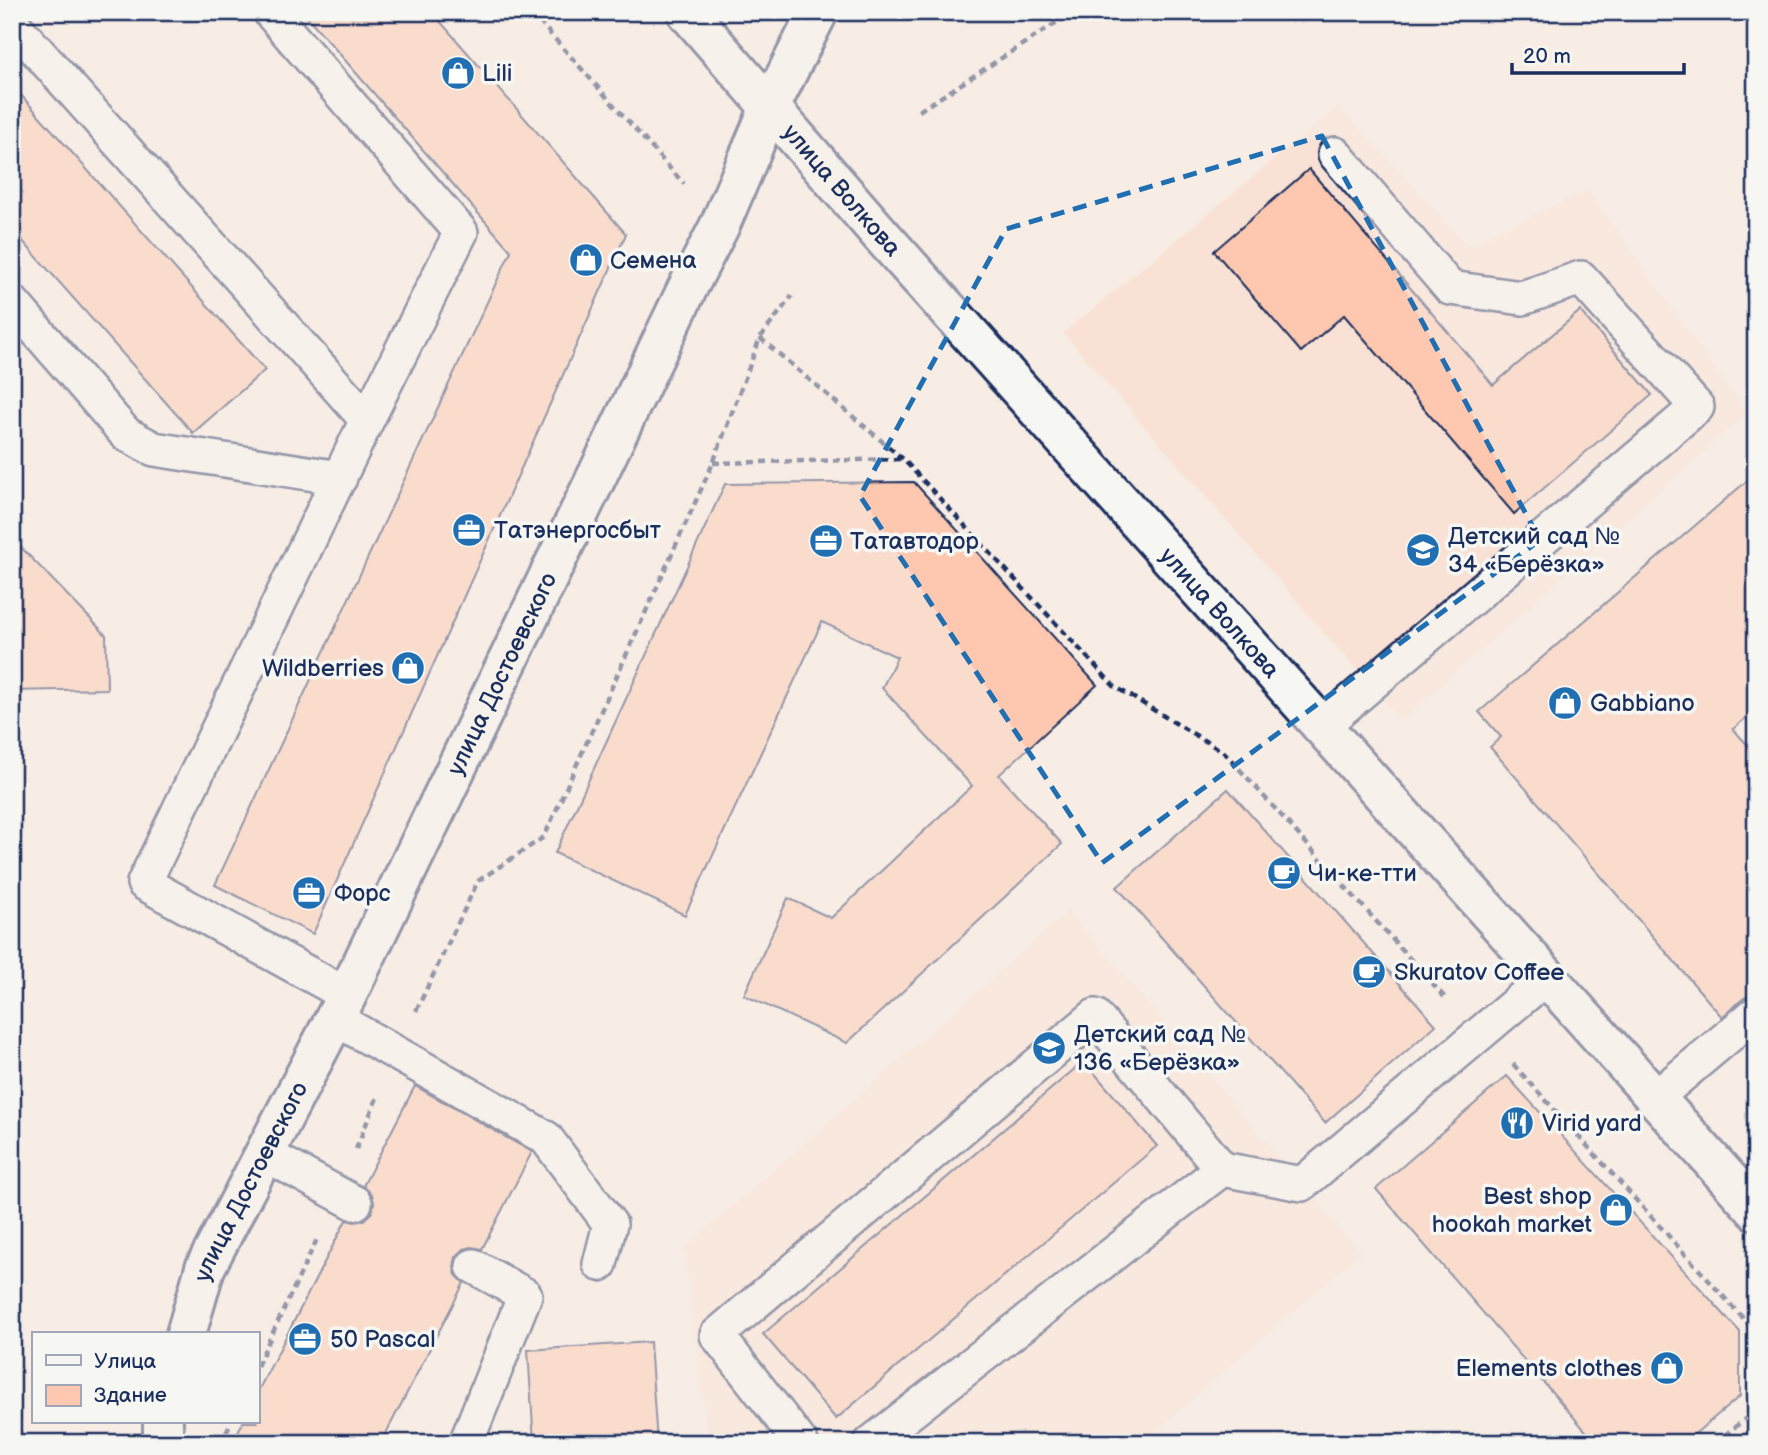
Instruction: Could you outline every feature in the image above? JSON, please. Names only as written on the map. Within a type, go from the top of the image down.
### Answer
[{"type":"main road","name":"улица Волкова","points":[[687,12],[881,235],[1756,1210]]},
{"type":"main road","name":"улица Достоевского","points":[[187,1332],[205,1268],[341,1007],[720,225],[770,107],[818,12]]},
{"type":"main road","points":[[163,1424],[163,1443]]},
{"type":"lane","points":[[270,12],[461,232],[144,883],[341,1007],[395,1052],[546,1138],[610,1224],[600,1264]]},
{"type":"lane","points":[[12,23],[368,420]]},
{"type":"lane","points":[[1322,726],[1697,407],[1581,278],[1522,298],[1450,288],[1335,154]]},
{"type":"lane","points":[[12,302],[127,434],[154,449],[340,478]]},
{"type":"lane","points":[[801,1443],[717,1335],[1095,1016],[1222,1169],[1302,1184],[1548,978]]},
{"type":"lane","points":[[1655,1098],[1756,1013]]},
{"type":"lane","points":[[265,1154],[346,1198]]},
{"type":"lane","points":[[871,1443],[1222,1169]]},
{"type":"lane","points":[[466,1443],[525,1294],[473,1266]]},
{"type":"path","points":[[531,12],[684,184]]},
{"type":"path","points":[[919,111],[1073,12]]},
{"type":"path","points":[[259,1362],[346,1198],[395,1052],[478,881],[544,837],[713,463],[760,338],[792,296]]},
{"type":"path","points":[[760,338],[903,459],[1114,686],[1226,753],[1444,998],[1483,1031],[1751,1327],[1756,1350]]},
{"type":"path","points":[[713,463],[903,459]]},
{"type":"path","points":[[1715,1443],[1756,1410]]},
{"type":"path","points":[[221,1443],[230,1424]]},
{"type":"highlighted area","points":[[1322,136],[1540,540],[1102,863],[860,496],[1006,229]]},
{"type":"shaded area","name":"Детский сад № 34 «Берёзка»","points":[[1339,106],[1468,246],[1588,190],[1747,413],[1401,721],[1063,333]]},
{"type":"shaded area","name":"Детский сад № 136 «Берёзка»","points":[[1069,911],[1361,1253],[1142,1443],[709,1443],[684,1249]]},
{"type":"building","points":[[303,12],[432,12],[626,234],[313,934],[215,885],[511,251]]},
{"type":"building","points":[[12,85],[265,370],[193,433],[12,229]]},
{"type":"building","points":[[1309,169],[1493,385],[1580,311],[1652,395],[1514,514],[1344,315],[1301,352],[1214,251]]},
{"type":"building","points":[[1756,473],[1756,709],[1733,729],[1756,754],[1756,994],[1744,998],[1722,1017],[1490,747],[1501,737],[1479,712]]},
{"type":"building","points":[[914,482],[1097,685],[999,775],[1062,844],[847,1043],[744,995],[788,898],[831,918],[972,786],[882,688],[897,657],[822,622],[685,915],[555,853],[725,484]]},
{"type":"building","points":[[12,538],[106,635],[107,689],[12,691]]},
{"type":"building","points":[[1228,789],[1436,1025],[1325,1123],[1117,887]]},
{"type":"building","points":[[1084,1061],[1157,1146],[836,1419],[763,1334]]},
{"type":"building","points":[[1507,1076],[1740,1332],[1740,1396],[1684,1443],[1596,1443],[1376,1189]]},
{"type":"building","points":[[415,1086],[532,1152],[482,1249],[464,1249],[456,1257],[456,1275],[464,1283],[381,1443],[232,1443],[242,1424],[259,1424],[259,1389],[346,1220],[364,1220],[372,1212],[372,1194],[363,1186]]},
{"type":"building","points":[[650,1342],[657,1443],[534,1443],[528,1350]]},
{"type":"place","name":"Lili","points":[[458,73]]},
{"type":"place","name":"Семена","points":[[586,260]]},
{"type":"place","name":"Татэнергосбыт","points":[[469,530]]},
{"type":"place","name":"Татавтодор","points":[[826,541]]},
{"type":"place","name":"Детский сад № 34 «Берёзка»","points":[[1423,550]]},
{"type":"place","name":"Wildberries","points":[[408,668]]},
{"type":"place","name":"Gabbiano","points":[[1565,703]]},
{"type":"place","name":"Чи-ке-тти","points":[[1284,873]]},
{"type":"place","name":"Форс","points":[[309,893]]},
{"type":"place","name":"Skuratov Coffee","points":[[1369,972]]},
{"type":"place","name":"Детский сад № 136 «Берёзка»","points":[[1049,1048]]},
{"type":"place","name":"Virid yard","points":[[1517,1123]]},
{"type":"place","name":"Best shop hookah market","points":[[1616,1210]]},
{"type":"place","name":"50 Pascal","points":[[305,1339]]},
{"type":"place","name":"Elements clothes","points":[[1667,1368]]}]
